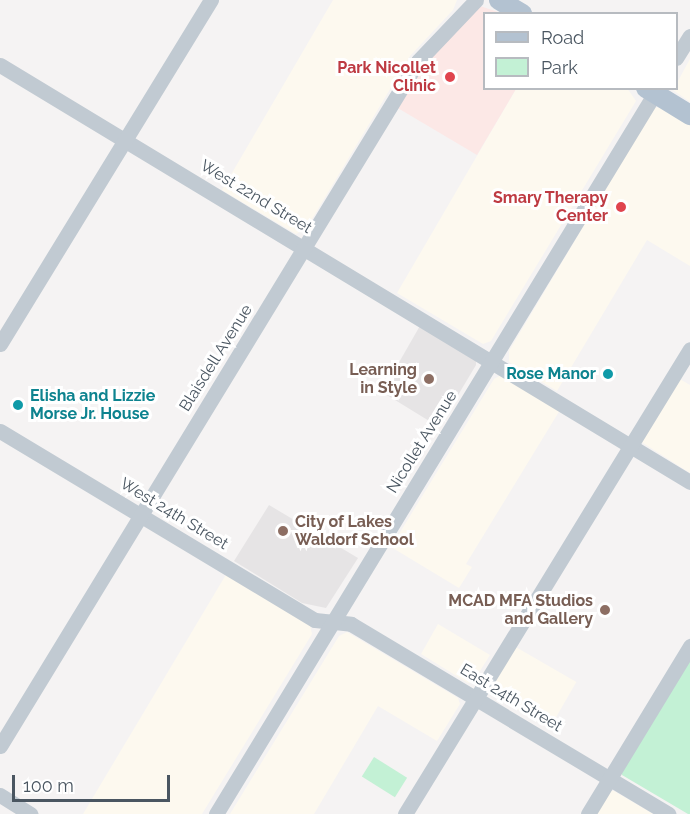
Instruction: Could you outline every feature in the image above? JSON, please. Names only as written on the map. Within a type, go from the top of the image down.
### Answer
[{"type":"main road","points":[[499,0],[519,12]]},
{"type":"main road","points":[[653,90],[690,115]]},
{"type":"street","points":[[0,344],[211,0]]},
{"type":"street","name":"Blaisdell Avenue","points":[[0,746],[418,61],[477,0]]},
{"type":"street","points":[[678,55],[690,36]]},
{"type":"street","name":"West 22nd Street","points":[[0,66],[690,482]]},
{"type":"street","name":"Nicollet Avenue","points":[[216,814],[492,362],[653,90]]},
{"type":"street","points":[[405,814],[690,349]]},
{"type":"street","name":"West 24th Street","points":[[0,431],[315,620],[332,622]]},
{"type":"street","name":"East 24th Street","points":[[332,622],[351,624],[668,814]]},
{"type":"street","points":[[588,814],[690,646]]},
{"type":"street","points":[[0,795],[31,814]]},
{"type":"shaded area","points":[[333,0],[457,0],[453,10],[410,56],[306,229],[296,234],[222,190]]},
{"type":"shaded area","name":"Park Nicollet Clinic","points":[[480,6],[498,12],[483,12],[483,90],[515,90],[477,155],[396,107],[423,66]]},
{"type":"shaded area","points":[[690,59],[690,102],[673,90],[678,90],[678,81]]},
{"type":"shaded area","points":[[515,90],[628,90],[636,101],[491,341],[483,344],[397,293]]},
{"type":"shaded area","points":[[663,107],[690,124],[690,266],[647,240],[557,391],[509,362],[509,351],[654,108]]},
{"type":"shaded area","name":"Learning in Style","points":[[421,324],[476,359],[476,365],[439,427],[382,392]]},
{"type":"shaded area","points":[[503,374],[560,410],[466,564],[472,567],[459,588],[391,547],[494,379]]},
{"type":"shaded area","points":[[678,378],[690,385],[690,473],[640,441]]},
{"type":"shaded area","name":"City of Lakes Waldorf School","points":[[269,505],[358,558],[326,608],[302,603],[234,561]]},
{"type":"shaded area","points":[[227,573],[310,625],[312,634],[202,814],[83,814]]},
{"type":"shaded area","points":[[438,624],[490,655],[473,682],[468,683],[421,654]]},
{"type":"shaded area","points":[[347,632],[458,698],[460,704],[437,741],[378,706],[314,814],[230,814],[339,636]]},
{"type":"shaded area","points":[[514,646],[576,682],[550,728],[488,692]]},
{"type":"shaded area","points":[[610,791],[614,791],[653,814],[596,814]]},
{"type":"green space","points":[[690,656],[690,814],[688,814],[622,775],[622,767]]},
{"type":"green space","points":[[374,757],[407,778],[395,797],[362,777]]},
{"type":"place","name":"Park Nicollet Clinic","points":[[450,77]]},
{"type":"place","name":"Smary Therapy Center","points":[[621,207]]},
{"type":"place","name":"Rose Manor","points":[[608,374]]},
{"type":"place","name":"Learning in Style","points":[[429,379]]},
{"type":"place","name":"Elisha and Lizzie Morse Jr. House","points":[[18,405]]},
{"type":"place","name":"City of Lakes Waldorf School","points":[[283,531]]},
{"type":"place","name":"MCAD MFA Studios and Gallery","points":[[605,610]]}]
